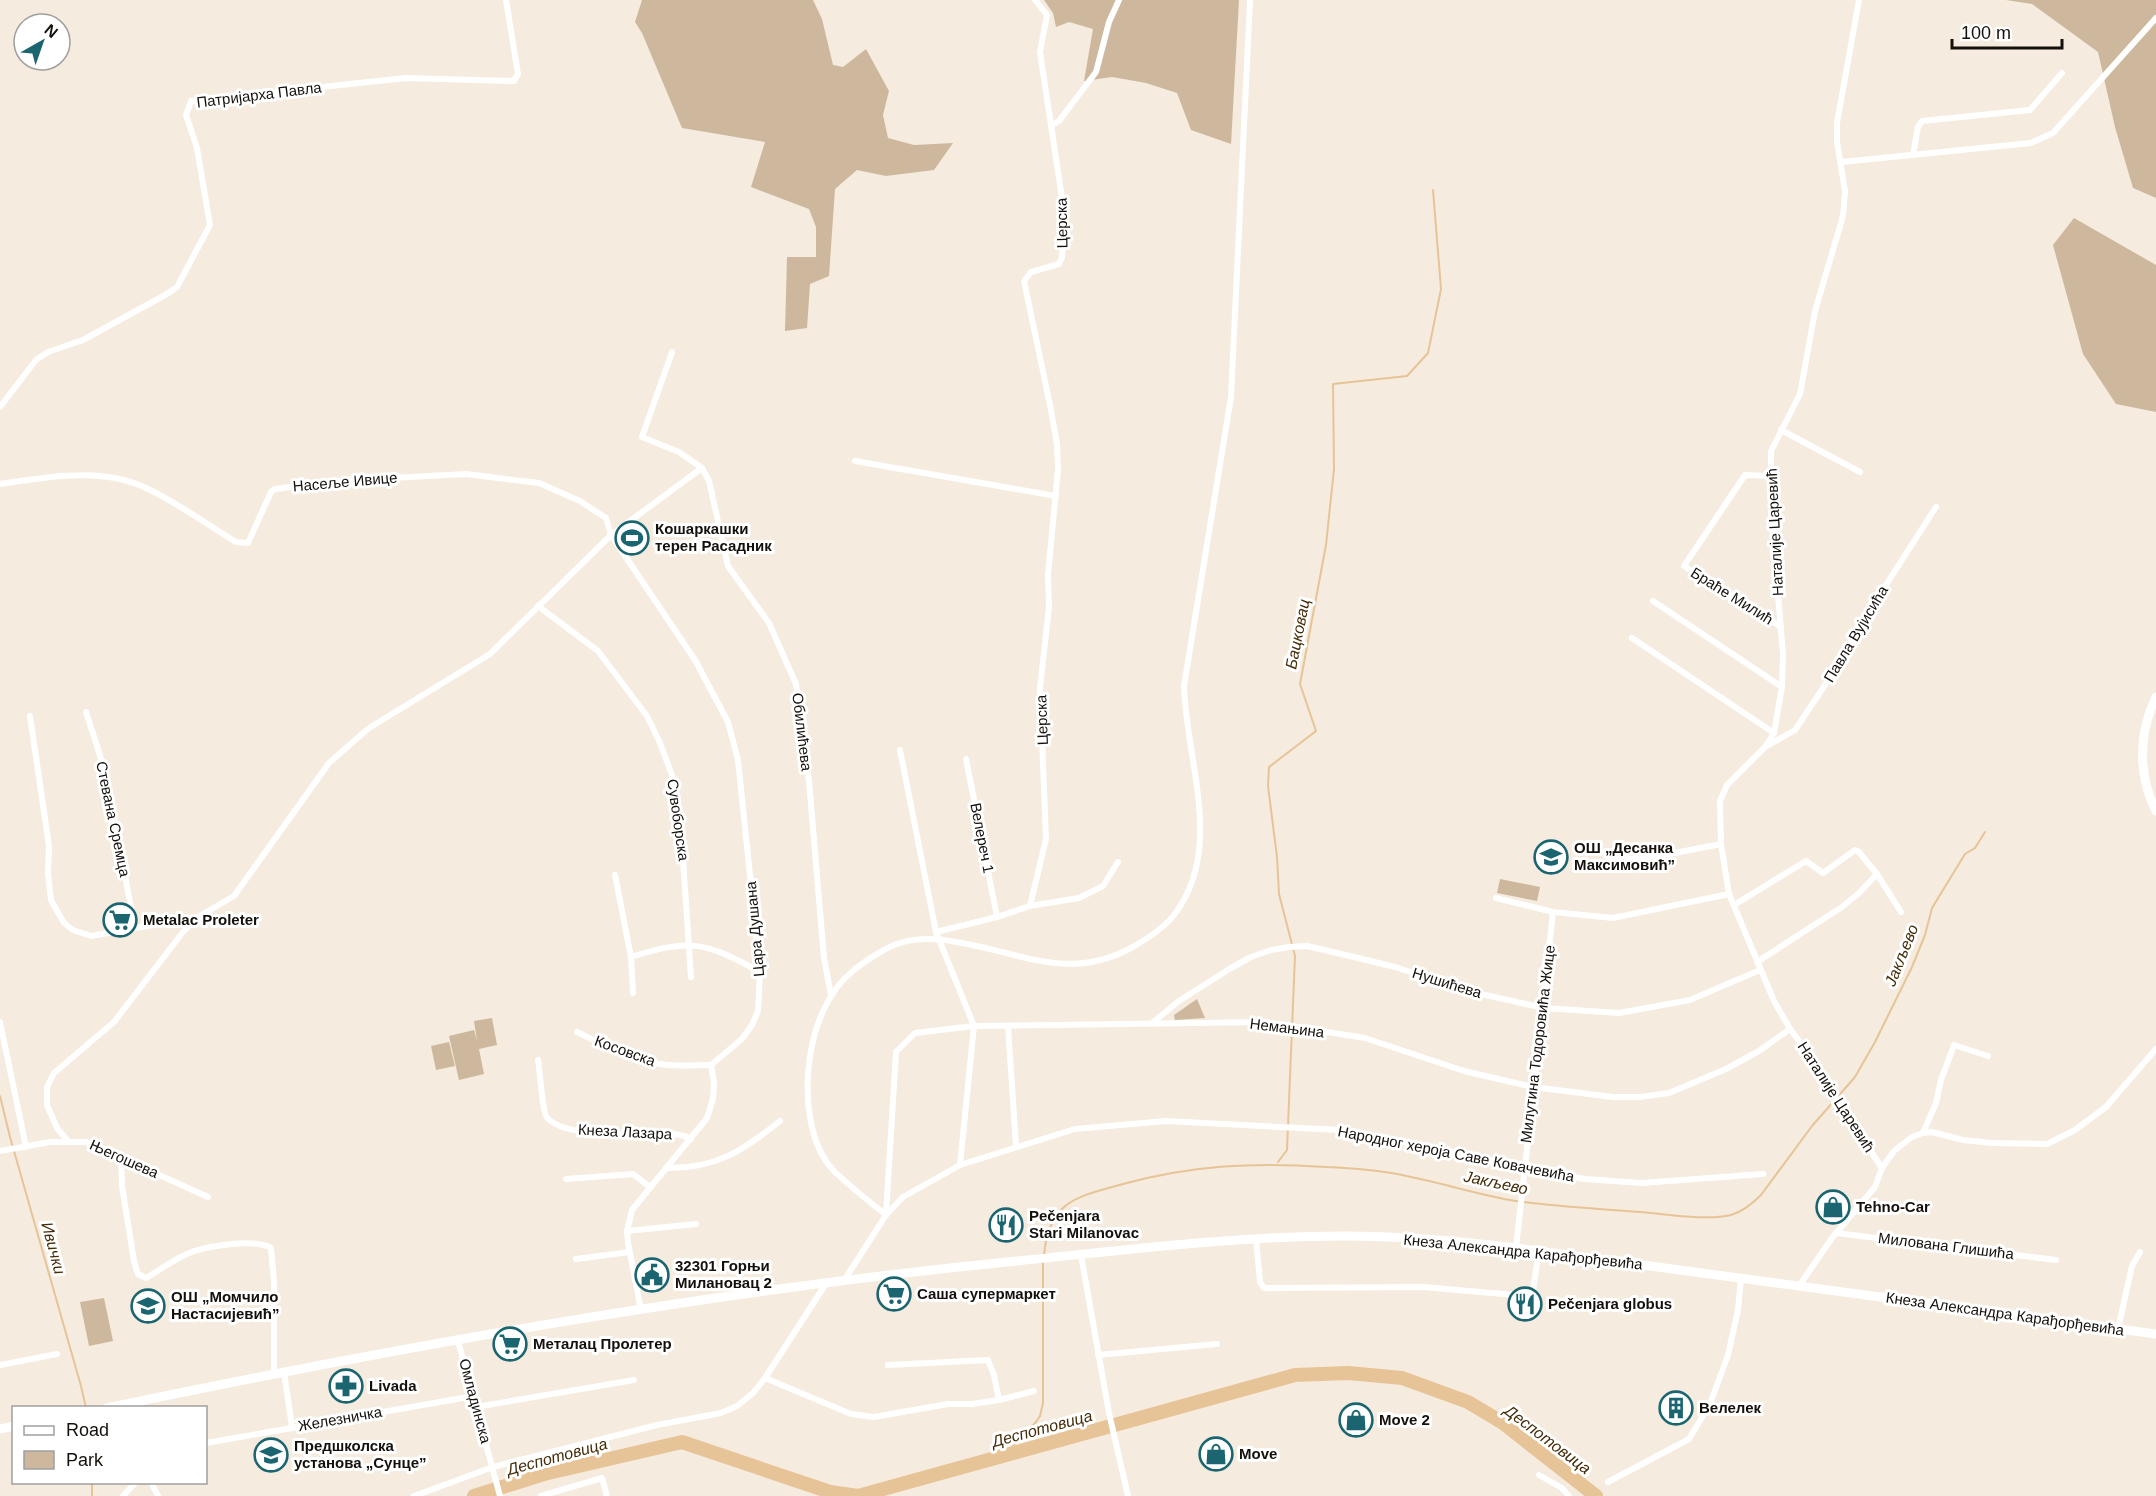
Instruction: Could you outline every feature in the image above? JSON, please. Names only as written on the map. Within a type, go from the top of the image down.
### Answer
[{"type":"street","name":"Патријарха Павла","points":[[0,407],[36,360],[48,352],[83,340],[177,287],[210,225],[197,148],[186,115],[191,100],[406,78],[514,81],[518,74],[506,0]]},
{"type":"street","name":"Церска","points":[[1030,906],[1046,839],[1040,688],[1049,607],[1048,574],[1058,469],[1057,444],[1050,405],[1024,281],[1031,272],[1059,264],[1062,257],[1065,218],[1040,52],[1047,15],[1035,0]]},
{"type":"street","points":[[1052,125],[1059,121],[1096,72],[1109,22],[1119,0]]},
{"type":"street","points":[[937,935],[1046,963],[1071,965],[1097,963],[1118,955],[1161,929],[1174,915],[1194,880],[1201,840],[1200,817],[1184,686],[1231,397],[1250,0]]},
{"type":"street","name":"Наталије Царевић","points":[[1799,1286],[1836,1233],[1875,1187],[1882,1168],[1838,1102],[1817,1064],[1790,1029],[1760,970],[1729,894],[1721,844],[1720,801],[1727,785],[1765,747],[1774,733],[1782,687],[1783,654],[1771,512],[1772,451],[1800,394],[1815,311],[1843,216],[1845,191],[1837,142],[1837,123],[1859,0]]},
{"type":"street","points":[[1842,162],[2031,143],[2053,133],[2156,18]]},
{"type":"street","points":[[1913,154],[1918,127],[1922,121],[2030,110],[2062,73]]},
{"type":"street","points":[[68,1141],[57,1128],[47,1105],[47,1088],[54,1073],[114,1022],[183,932],[198,917],[234,896],[329,762],[369,728],[490,654],[611,535],[702,468],[679,452],[642,437],[672,352]]},
{"type":"street","points":[[1781,430],[1860,472]]},
{"type":"street","points":[[855,461],[1056,496]]},
{"type":"street","name":"Обилићева","points":[[702,468],[709,481],[728,566],[769,623],[796,684],[808,781],[824,958],[831,995]]},
{"type":"street","name":"Насеље Ивице","points":[[0,484],[48,477],[93,476],[124,480],[149,490],[236,542],[248,543],[271,492],[275,489],[335,481],[466,474],[539,483],[580,501],[606,518],[611,535]]},
{"type":"street","name":"Браће Милић","points":[[1771,476],[1745,475],[1684,566],[1781,627]]},
{"type":"street","name":"Павла Вујисића","points":[[1765,747],[1795,730],[1837,667],[1868,613],[1936,507]]},
{"type":"street","name":"Цара Душана","points":[[611,535],[695,660],[728,722],[738,760],[760,972],[758,1011],[742,1039],[711,1065]]},
{"type":"street","points":[[1653,601],[1782,687]]},
{"type":"street","name":"Сувоборска","points":[[538,606],[598,651],[646,716],[660,742],[673,778],[680,815],[691,977]]},
{"type":"street","points":[[1632,638],[1774,733]]},
{"type":"street","points":[[2156,698],[2146,724],[2142,755],[2146,786],[2156,811]]},
{"type":"street","name":"Стевана Сремца","points":[[86,712],[105,771],[135,928]]},
{"type":"street","points":[[30,716],[49,846],[48,873],[51,900],[64,923],[73,930],[91,936],[198,917]]},
{"type":"street","points":[[900,750],[937,935],[974,1026],[960,1165]]},
{"type":"street","name":"Велереч 1","points":[[966,759],[997,918]]},
{"type":"street","points":[[1610,860],[1649,858],[1721,844]]},
{"type":"street","points":[[1734,905],[1806,861],[1822,873],[1855,850],[1877,874],[1900,912]]},
{"type":"street","points":[[886,1215],[833,1171],[821,1153],[814,1131],[809,1107],[808,1071],[811,1045],[820,1017],[831,995],[849,974],[870,958],[895,945],[997,918],[1030,906],[1079,898],[1103,886],[1118,862]]},
{"type":"street","points":[[1757,962],[1842,907],[1877,874]]},
{"type":"street","points":[[615,875],[630,957],[633,993]]},
{"type":"street","points":[[1496,898],[1553,912],[1613,918],[1729,894]]},
{"type":"street","name":"Милутина Тодоровића Жице","points":[[1516,1248],[1553,912]]},
{"type":"street","points":[[630,957],[664,946],[689,944],[728,955],[760,972]]},
{"type":"street","name":"Нушићева","points":[[1150,1024],[1179,1001],[1231,968],[1271,950],[1298,946],[1308,946],[1395,967],[1476,993],[1544,1008],[1619,1013],[1690,1000],[1760,970]]},
{"type":"street","points":[[0,1022],[23,1147]]},
{"type":"street","name":"Немањина","points":[[886,1215],[896,1052],[915,1033],[974,1026],[1265,1022],[1365,1038],[1464,1071],[1533,1087],[1613,1097],[1669,1093],[1726,1069],[1759,1051],[1790,1029]]},
{"type":"street","points":[[1008,1026],[1016,1146]]},
{"type":"street","name":"Косовска","points":[[577,1032],[615,1050],[649,1062],[668,1065],[711,1065]]},
{"type":"street","points":[[1923,1133],[1936,1103],[1941,1080],[1954,1045],[1988,1056]]},
{"type":"street","points":[[1882,1168],[1894,1151],[1912,1137],[1923,1133],[1932,1132],[1963,1140],[2047,1144],[2075,1130],[2106,1107],[2156,1049]]},
{"type":"street","name":"Кнеза Лазара","points":[[538,1060],[546,1115],[554,1124],[589,1132],[682,1134],[691,1139]]},
{"type":"street","points":[[641,1310],[627,1231],[632,1210],[703,1124],[710,1112],[714,1083],[711,1065]]},
{"type":"street","points":[[666,1168],[701,1165],[731,1156],[780,1121]]},
{"type":"street","name":"Народног хероја Саве Ковачевића","points":[[845,1279],[886,1215],[903,1197],[960,1165],[1075,1129],[1166,1121],[1293,1126],[1351,1132],[1585,1179],[1642,1183],[1763,1174]]},
{"type":"street","name":"Његошева","points":[[3,1151],[68,1141],[86,1142],[208,1197]]},
{"type":"street","points":[[121,1158],[122,1186],[138,1274],[146,1278],[188,1253],[206,1248],[232,1244],[265,1244],[271,1248],[279,1373],[292,1427]]},
{"type":"street","points":[[566,1179],[633,1174],[650,1187]]},
{"type":"street","points":[[627,1231],[696,1224]]},
{"type":"street","name":"Милована Глишића","points":[[1836,1233],[2056,1260]]},
{"type":"street","name":"Кнеза Александра Карађорђевића","points":[[119,1406],[155,1403],[279,1373],[458,1341],[845,1279],[1256,1239],[1368,1236],[1435,1239],[2156,1334]]},
{"type":"street","points":[[1256,1239],[1260,1282],[1264,1288],[1423,1287],[1526,1296],[1533,1290],[1539,1251]]},
{"type":"street","points":[[576,1258],[630,1252]]},
{"type":"street","points":[[2118,1329],[2132,1266],[2140,1252]]},
{"type":"street","points":[[1081,1255],[1109,1413],[1128,1496]]},
{"type":"street","points":[[1608,1482],[1689,1439],[1710,1404],[1728,1355],[1738,1310],[1741,1278]]},
{"type":"street","points":[[414,1496],[493,1467],[657,1425],[721,1413],[737,1406],[753,1394],[765,1378],[827,1282]]},
{"type":"street","points":[[232,1317],[274,1308]]},
{"type":"street","name":"Омладинска","points":[[458,1341],[500,1496]]},
{"type":"street","points":[[1098,1355],[1218,1344]]},
{"type":"street","points":[[0,1365],[57,1354]]},
{"type":"street","points":[[888,1365],[988,1359],[999,1400]]},
{"type":"street","points":[[765,1378],[850,1414],[874,1417],[948,1404],[989,1403],[1034,1391]]},
{"type":"street","points":[[476,1407],[634,1380]]},
{"type":"street","name":"Железничка","points":[[207,1443],[474,1396]]},
{"type":"street","points":[[1539,1475],[1562,1488],[1569,1496]]},
{"type":"street","points":[[541,1496],[602,1478],[607,1496]]},
{"type":"street","points":[[123,1496],[134,1484]]},
{"type":"green space","points":[[642,0],[813,0],[822,19],[833,65],[843,67],[866,49],[889,91],[883,115],[888,138],[914,145],[953,143],[934,170],[886,176],[857,170],[835,189],[829,276],[810,284],[807,328],[785,331],[787,257],[816,257],[816,227],[809,209],[751,187],[765,142],[682,128],[642,33],[635,22]]},
{"type":"green space","points":[[1044,0],[1239,0],[1231,144],[1191,130],[1177,93],[1146,83],[1112,77],[1084,81],[1093,29],[1069,22],[1056,27],[1053,13]]},
{"type":"green space","points":[[2006,0],[2156,0],[2156,198],[2133,188],[2115,127],[2098,52],[2032,4]]},
{"type":"green space","points":[[2074,218],[2156,265],[2156,412],[2116,404],[2083,354],[2053,245]]},
{"type":"green space","name":"Кошаркашки терен Расадник","points":[[634,527],[643,540],[630,549],[622,536]]},
{"type":"green space","points":[[1500,879],[1540,887],[1537,901],[1497,893]]},
{"type":"green space","points":[[1197,999],[1205,1018],[1175,1020],[1174,1015]]},
{"type":"green space","points":[[492,1018],[497,1045],[479,1049],[484,1074],[459,1080],[449,1036],[474,1030],[477,1041],[474,1021]]},
{"type":"green space","points":[[449,1042],[455,1066],[436,1070],[431,1046]]},
{"type":"green space","points":[[104,1298],[113,1341],[89,1346],[80,1302]]},
{"type":"waterway","name":"Бацковац","points":[[1278,1162],[1287,1150],[1295,956],[1279,894],[1268,786],[1269,767],[1316,731],[1300,684],[1326,545],[1334,469],[1333,384],[1407,376],[1428,353],[1441,289],[1433,190]]},
{"type":"waterway","name":"Јакљево","points":[[1044,1255],[1052,1223],[1059,1212],[1079,1198],[1149,1178],[1224,1166],[1274,1165],[1364,1170],[1402,1175],[1504,1199],[1538,1204],[1698,1217],[1721,1217],[1735,1214],[1761,1195],[1812,1126],[1855,1077],[1912,967],[1925,935],[1932,908],[1965,854],[1975,848],[1985,832]]},
{"type":"waterway","name":"Ивички","points":[[0,1096],[86,1406]]},
{"type":"waterway","name":"Јакљево","points":[[1004,1456],[1036,1422],[1043,1403],[1043,1261]]},
{"type":"waterway","name":"Деспотовица","points":[[474,1496],[544,1474],[682,1442],[830,1492],[858,1496],[1295,1375],[1348,1373],[1402,1378],[1468,1402],[1503,1423],[1596,1496]]},
{"type":"waterway","name":"Ивички","points":[[92,1484],[92,1496]]},
{"type":"place","name":"Кошаркашки терен Расадник","points":[[632,538]]},
{"type":"place","name":"ОШ „Десанка Максимовић”","points":[[1551,857]]},
{"type":"place","name":"Metalac Proleter","points":[[120,920]]},
{"type":"place","name":"Tehno-Car","points":[[1833,1207]]},
{"type":"place","name":"Pečenjara Stari Milanovac","points":[[1006,1225]]},
{"type":"place","name":"32301 Горњи Милановац 2","points":[[652,1275]]},
{"type":"place","name":"Саша супермаркет","points":[[894,1294]]},
{"type":"place","name":"Pečenjara globus","points":[[1525,1304]]},
{"type":"place","name":"ОШ „Момчило Настасијевић”","points":[[148,1306]]},
{"type":"place","name":"Металац Пролетер","points":[[510,1344]]},
{"type":"place","name":"Livada","points":[[346,1386]]},
{"type":"place","name":"Велелек","points":[[1676,1408]]},
{"type":"place","name":"Move 2","points":[[1356,1420]]},
{"type":"place","name":"Move","points":[[1216,1454]]},
{"type":"place","name":"Предшколска установа „Сунце”","points":[[271,1455]]}]
